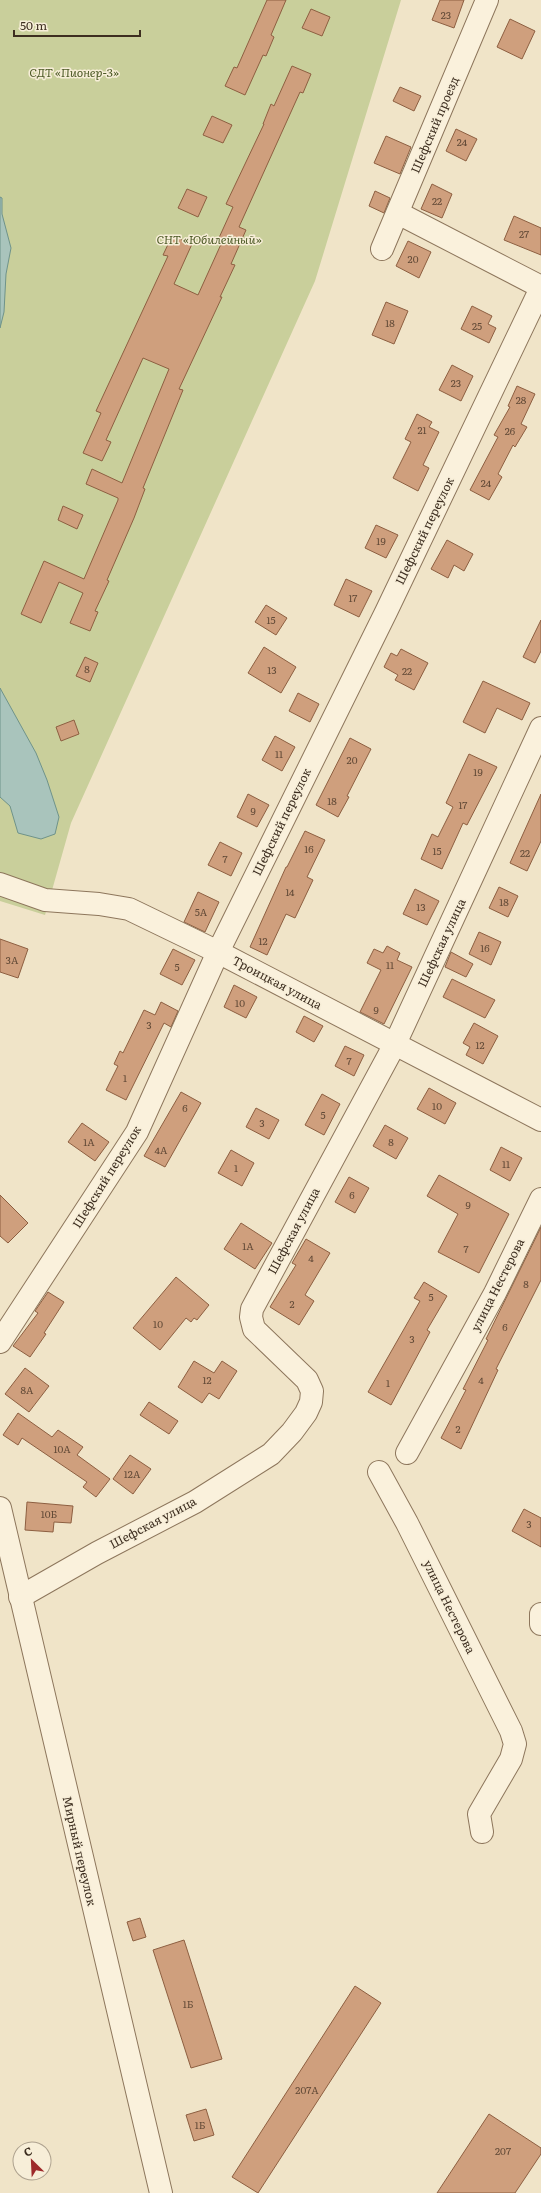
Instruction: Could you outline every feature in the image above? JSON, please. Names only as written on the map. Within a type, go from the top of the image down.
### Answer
[{"type":"street","name":"Шефский проезд","points":[[382,249],[487,0]]},
{"type":"street","points":[[398,213],[541,287]]},
{"type":"street","name":"Шефский переулок","points":[[0,1342],[131,1143],[218,952],[386,612],[541,287]]},
{"type":"street","name":"Шефская улица","points":[[20,1597],[97,1553],[194,1502],[271,1454],[292,1432],[306,1413],[311,1402],[312,1391],[306,1380],[254,1329],[251,1317],[252,1309],[395,1044],[541,728]]},
{"type":"street","name":"Троицкая улица","points":[[0,884],[45,900],[99,904],[129,909],[218,952],[541,1120]]},
{"type":"street","name":"улица Нестерова","points":[[407,1453],[495,1293],[541,1199]]},
{"type":"street","name":"улица Нестерова","points":[[379,1472],[411,1530],[511,1731],[515,1744],[511,1759],[479,1814],[482,1832]]},
{"type":"street","name":"Мирный переулок","points":[[0,1508],[161,2193]]},
{"type":"street","points":[[541,1614],[541,1624]]},
{"type":"green space","name":"СНТ «Юбилейный»","points":[[0,0],[401,0],[315,281],[71,823],[45,915],[0,901]]},
{"type":"water","points":[[0,197],[2,198],[2,214],[11,248],[6,274],[4,312],[0,328]]},
{"type":"water","points":[[0,688],[36,753],[47,780],[59,817],[55,834],[41,839],[18,833],[10,806],[0,797]]},
{"type":"building","points":[[267,0],[286,0],[271,35],[274,37],[266,56],[263,55],[245,95],[225,86],[234,67],[237,68]]},
{"type":"building","points":[[440,0],[464,0],[454,28],[432,20]]},
{"type":"building","points":[[311,9],[330,17],[322,36],[302,28]]},
{"type":"building","points":[[510,19],[535,31],[522,59],[497,47]]},
{"type":"building","points":[[292,66],[311,74],[303,93],[300,92],[239,227],[246,230],[231,264],[235,265],[220,297],[222,297],[179,389],[183,390],[143,488],[145,489],[134,518],[107,580],[109,581],[95,611],[98,612],[90,631],[70,623],[83,593],[59,582],[41,623],[21,614],[44,561],[84,579],[118,500],[118,498],[86,484],[92,469],[122,483],[169,369],[143,358],[106,440],[111,442],[102,461],[83,453],[101,413],[96,411],[168,256],[163,255],[172,236],[192,244],[174,284],[198,295],[222,242],[218,240],[233,207],[226,204],[264,124],[271,104],[274,106]]},
{"type":"building","points":[[400,87],[421,96],[414,111],[393,101]]},
{"type":"building","points":[[212,116],[232,125],[223,143],[203,135]]},
{"type":"building","points":[[456,129],[477,139],[466,161],[446,151]]},
{"type":"building","points":[[386,136],[411,147],[400,174],[374,163]]},
{"type":"building","points":[[432,184],[452,194],[442,218],[421,209]]},
{"type":"building","points":[[187,189],[207,197],[198,217],[178,208]]},
{"type":"building","points":[[375,191],[390,198],[384,213],[369,206]]},
{"type":"building","points":[[514,216],[541,228],[541,255],[504,240]]},
{"type":"building","points":[[408,241],[431,252],[419,278],[396,266]]},
{"type":"building","points":[[386,302],[408,311],[394,344],[372,335]]},
{"type":"building","points":[[472,306],[492,316],[488,324],[496,328],[489,343],[461,329]]},
{"type":"building","points":[[452,365],[473,376],[461,401],[439,390]]},
{"type":"building","points":[[517,386],[535,394],[521,424],[527,427],[515,447],[513,445],[498,474],[502,477],[489,500],[470,490],[498,437],[494,435],[510,407],[508,406]]},
{"type":"building","points":[[417,414],[432,422],[429,427],[439,432],[423,465],[429,468],[418,491],[393,478],[411,442],[405,439]]},
{"type":"building","points":[[63,506],[83,515],[77,529],[58,520]]},
{"type":"building","points":[[376,525],[398,535],[386,558],[365,548]]},
{"type":"building","points":[[447,540],[473,554],[464,571],[454,565],[448,578],[431,569]]},
{"type":"building","points":[[346,579],[372,591],[359,617],[334,605]]},
{"type":"building","points":[[266,605],[287,618],[276,635],[255,622]]},
{"type":"building","points":[[541,620],[541,651],[535,663],[523,657]]},
{"type":"building","points":[[264,647],[296,667],[281,693],[248,673]]},
{"type":"building","points":[[401,649],[428,663],[414,690],[395,680],[398,675],[384,667],[391,653],[397,656]]},
{"type":"building","points":[[85,657],[98,663],[90,682],[76,676]]},
{"type":"building","points":[[483,681],[530,703],[522,720],[497,708],[485,733],[463,722]]},
{"type":"building","points":[[298,693],[319,704],[310,722],[289,711]]},
{"type":"building","points":[[74,720],[79,734],[61,741],[56,727]]},
{"type":"building","points":[[275,736],[295,747],[282,771],[262,760]]},
{"type":"building","points":[[350,738],[371,749],[338,817],[316,805]]},
{"type":"building","points":[[469,754],[497,767],[467,825],[463,823],[442,869],[421,859],[432,834],[438,837],[453,807],[446,803]]},
{"type":"building","points":[[248,794],[269,805],[257,827],[237,817]]},
{"type":"building","points":[[541,794],[541,841],[527,871],[510,863]]},
{"type":"building","points":[[305,831],[325,840],[307,877],[313,880],[295,918],[286,914],[267,955],[250,947],[286,867]]},
{"type":"building","points":[[220,842],[242,853],[231,876],[208,865]]},
{"type":"building","points":[[499,887],[518,896],[508,917],[489,908]]},
{"type":"building","points":[[415,889],[439,901],[427,925],[403,914]]},
{"type":"building","points":[[198,892],[219,902],[205,932],[184,922]]},
{"type":"building","points":[[479,932],[501,942],[491,965],[469,954]]},
{"type":"building","points":[[0,939],[28,949],[18,978],[0,972]]},
{"type":"building","points":[[387,946],[400,953],[397,960],[412,967],[384,1024],[360,1012],[381,970],[367,963],[374,949],[383,953]]},
{"type":"building","points":[[173,949],[195,960],[182,985],[160,974]]},
{"type":"building","points":[[451,952],[473,964],[466,977],[445,967]]},
{"type":"building","points":[[452,979],[495,1000],[485,1018],[443,997]]},
{"type":"building","points":[[234,985],[257,997],[246,1018],[224,1007]]},
{"type":"building","points":[[161,1002],[178,1011],[171,1027],[164,1023],[126,1100],[106,1090],[118,1066],[114,1064],[120,1051],[123,1053],[144,1010],[155,1015]]},
{"type":"building","points":[[304,1016],[323,1026],[314,1042],[296,1032]]},
{"type":"building","points":[[474,1023],[498,1036],[483,1064],[466,1055],[470,1047],[463,1043]]},
{"type":"building","points":[[345,1046],[364,1055],[354,1076],[335,1066]]},
{"type":"building","points":[[429,1088],[456,1103],[445,1124],[417,1109]]},
{"type":"building","points":[[181,1092],[201,1103],[165,1167],[144,1156]]},
{"type":"building","points":[[322,1094],[340,1104],[324,1135],[305,1125]]},
{"type":"building","points":[[256,1108],[279,1120],[269,1139],[246,1127]]},
{"type":"building","points":[[82,1123],[109,1142],[95,1161],[68,1142]]},
{"type":"building","points":[[385,1125],[408,1138],[396,1159],[373,1146]]},
{"type":"building","points":[[501,1147],[522,1158],[510,1181],[490,1170]]},
{"type":"building","points":[[231,1150],[254,1163],[242,1186],[218,1173]]},
{"type":"building","points":[[439,1175],[509,1214],[479,1273],[438,1252],[458,1214],[427,1196]]},
{"type":"building","points":[[349,1177],[369,1188],[355,1213],[335,1202]]},
{"type":"building","points":[[0,1195],[28,1223],[8,1243],[0,1236]]},
{"type":"building","points":[[241,1223],[272,1243],[255,1269],[224,1249]]},
{"type":"building","points":[[541,1227],[541,1280],[496,1369],[498,1370],[461,1449],[441,1438],[466,1390],[463,1389],[488,1340],[486,1339]]},
{"type":"building","points":[[306,1239],[330,1253],[305,1295],[314,1301],[299,1325],[270,1307],[296,1265],[292,1263]]},
{"type":"building","points":[[176,1277],[209,1305],[197,1320],[194,1318],[191,1322],[186,1318],[160,1350],[133,1328]]},
{"type":"building","points":[[424,1282],[447,1296],[427,1330],[430,1332],[391,1405],[368,1392],[420,1301],[414,1298]]},
{"type":"building","points":[[48,1292],[64,1302],[44,1333],[46,1334],[30,1357],[13,1346],[38,1313],[35,1311]]},
{"type":"building","points":[[194,1361],[214,1373],[222,1361],[237,1371],[219,1399],[209,1393],[202,1403],[178,1387]]},
{"type":"building","points":[[25,1368],[49,1386],[29,1412],[5,1394]]},
{"type":"building","points":[[149,1402],[178,1421],[169,1434],[140,1415]]},
{"type":"building","points":[[18,1413],[52,1437],[58,1430],[83,1447],[77,1455],[110,1479],[96,1497],[83,1487],[87,1482],[22,1438],[18,1445],[3,1435]]},
{"type":"building","points":[[130,1455],[151,1469],[133,1494],[113,1479]]},
{"type":"building","points":[[27,1502],[73,1506],[71,1523],[54,1522],[53,1532],[25,1530]]},
{"type":"building","points":[[524,1509],[541,1518],[541,1547],[512,1531]]},
{"type":"building","points":[[140,1918],[146,1937],[133,1941],[127,1922]]},
{"type":"building","points":[[184,1940],[222,2059],[191,2068],[153,1950]]},
{"type":"building","points":[[355,1986],[381,2003],[258,2193],[232,2177]]},
{"type":"building","points":[[206,2109],[214,2135],[194,2141],[186,2115]]},
{"type":"building","points":[[489,2114],[541,2148],[541,2154],[515,2193],[437,2193]]},
{"type":"park label","name":"СДТ «Пионер-3»","points":[[74,73]]}]
